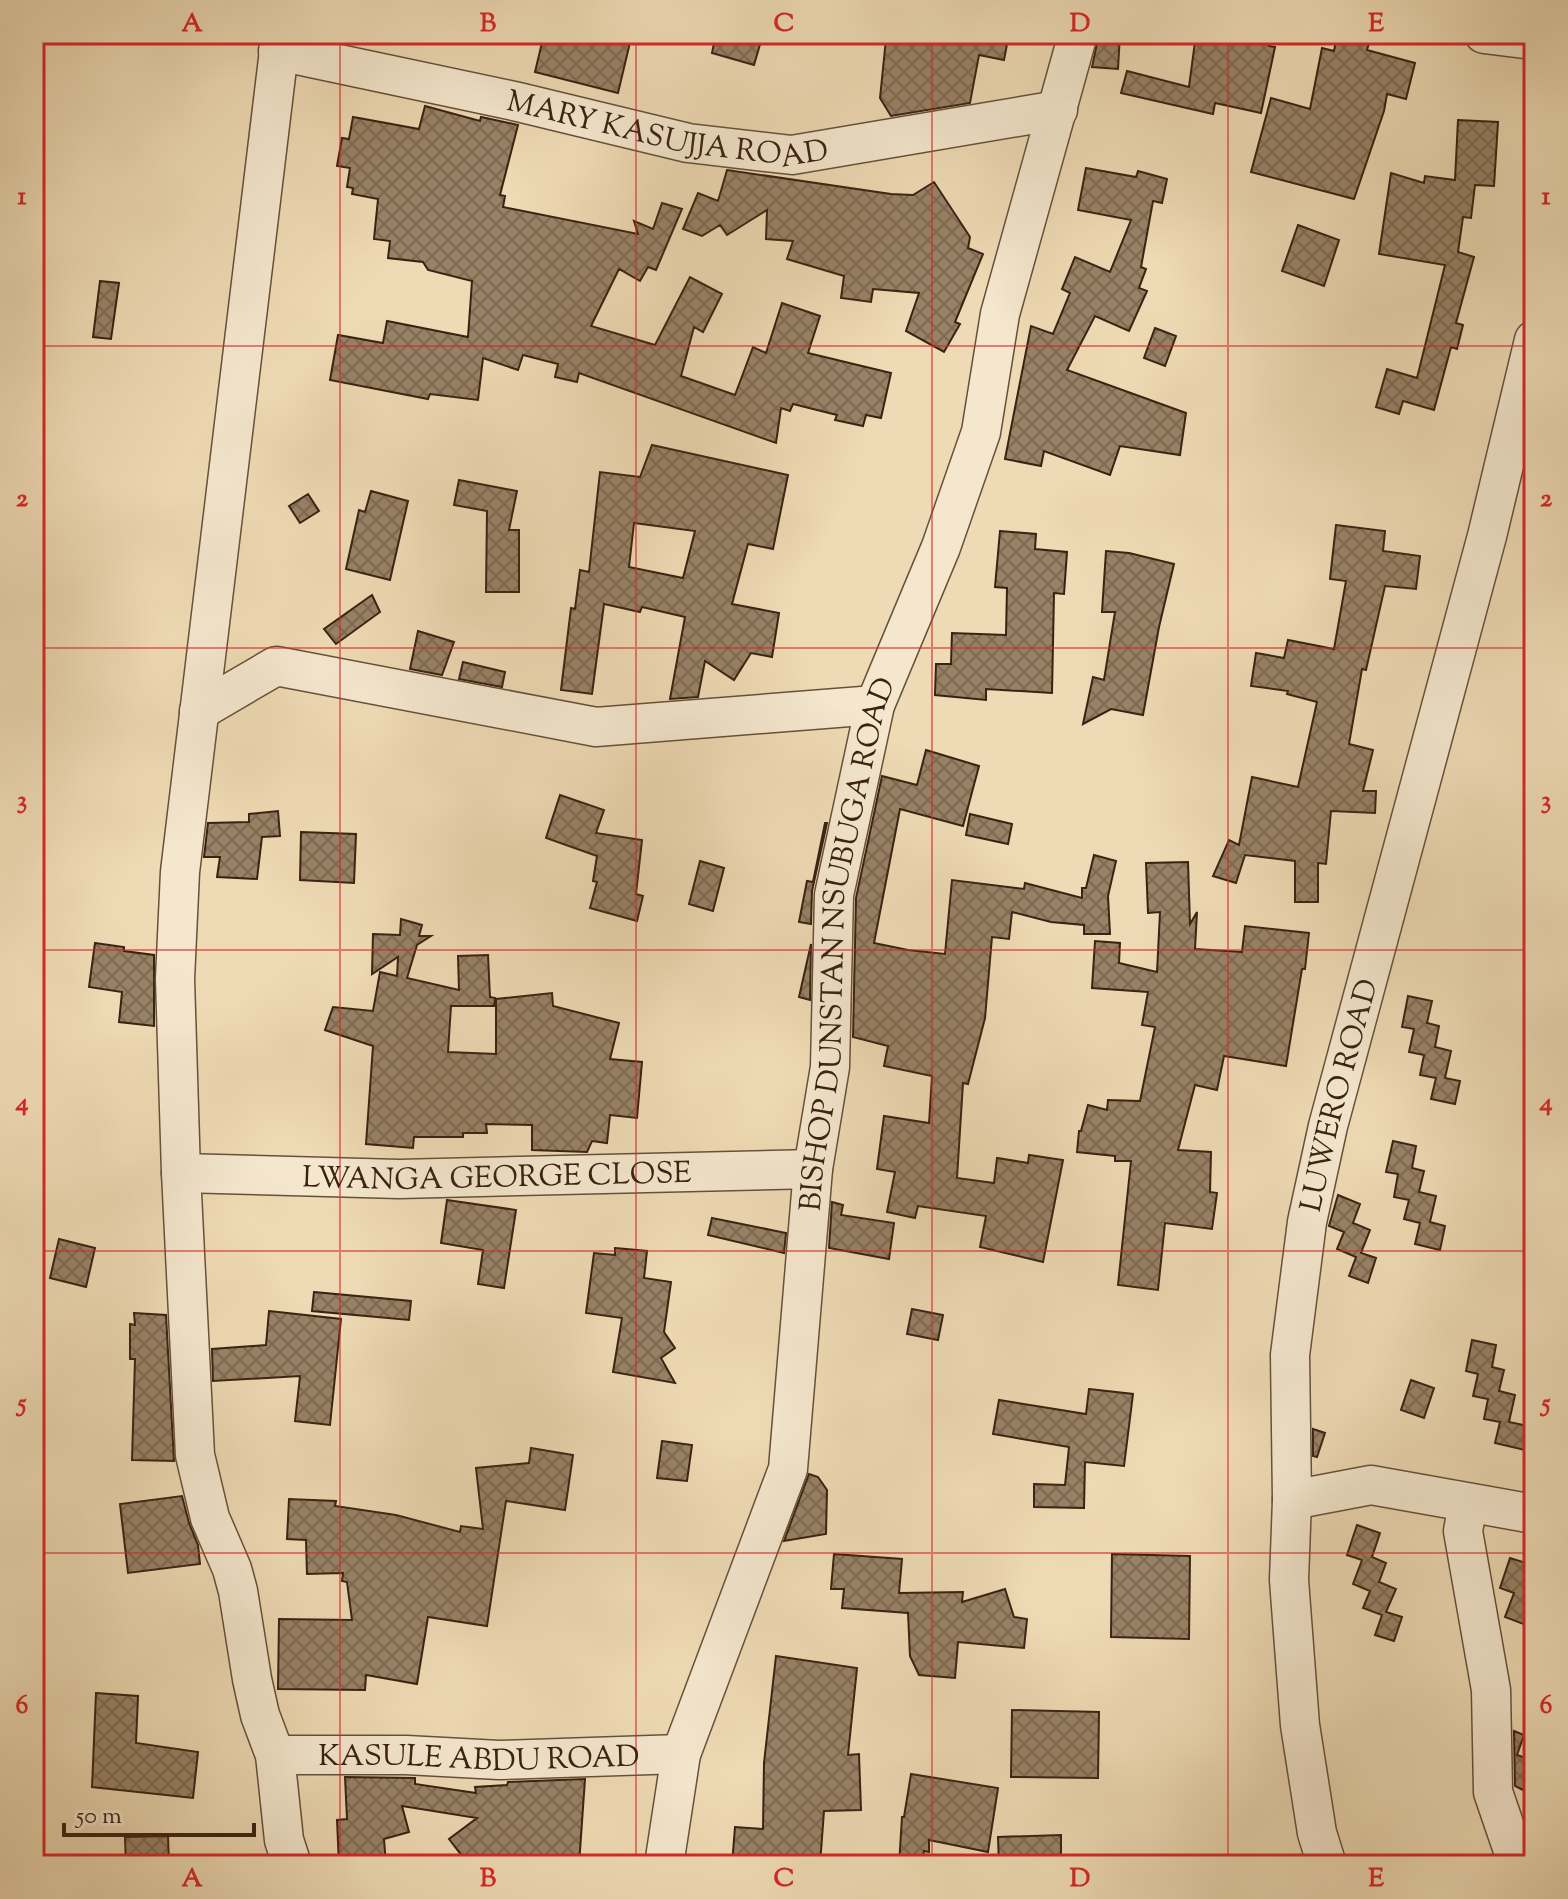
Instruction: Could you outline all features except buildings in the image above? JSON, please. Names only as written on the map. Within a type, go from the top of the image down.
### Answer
[{"type":"street","name":"BISHOP DUNSTAN NSUBUGA ROAD","points":[[664,1865],[681,1754],[788,1469],[813,1169],[830,1067],[834,895],[875,705],[941,547],[981,432],[1000,314],[1078,34]]},
{"type":"street","points":[[1484,34],[1534,40]]},
{"type":"street","name":"MARY KASUJJA ROAD","points":[[280,43],[688,143],[792,155],[1058,110]]},
{"type":"street","points":[[280,43],[180,872],[175,979],[195,1455],[210,1518],[238,1591],[260,1715],[275,1755],[284,1840],[292,1865]]},
{"type":"street","name":"LUWERO ROAD","points":[[1327,1865],[1317,1833],[1300,1725],[1289,1580],[1292,1500],[1290,1355],[1310,1209],[1328,1126],[1487,536],[1534,340]]},
{"type":"street","points":[[199,711],[276,666],[596,727],[875,705]]},
{"type":"street","name":"LWANGA GEORGE CLOSE","points":[[181,1173],[399,1179],[813,1169]]},
{"type":"street","points":[[1292,1500],[1371,1485],[1534,1514]]},
{"type":"street","points":[[1468,1503],[1463,1531],[1491,1690],[1493,1792],[1518,1865]]},
{"type":"street","name":"KASULE ABDU ROAD","points":[[275,1755],[406,1755],[499,1760],[681,1754]]}]
